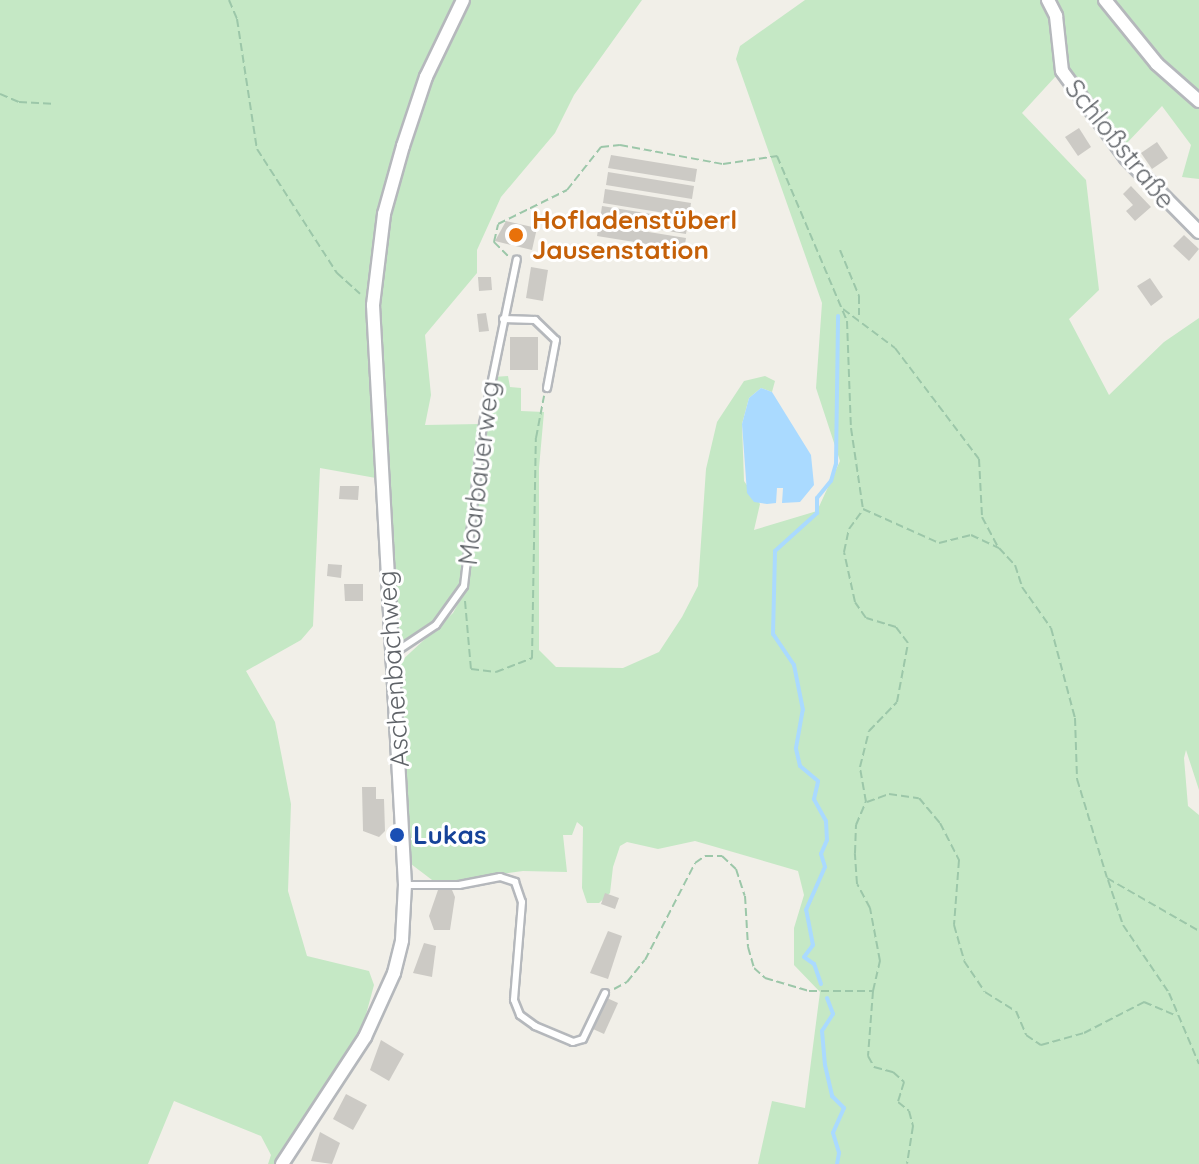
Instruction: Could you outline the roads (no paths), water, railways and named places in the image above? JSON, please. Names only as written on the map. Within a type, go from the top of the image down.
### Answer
[{"type":"street","name":"Aschenbachweg","points":[[282,1164],[323,1106],[384,999],[399,956],[405,885],[373,305],[384,214],[403,146],[426,77],[463,0]]},
{"type":"street","name":"Schloßstraße","points":[[1048,0],[1056,16],[1062,71],[1126,158],[1199,232]]},
{"type":"street","points":[[1105,0],[1157,64],[1199,101]]},
{"type":"lane","name":"Moarbauerweg","points":[[391,655],[436,625],[460,593],[468,569],[483,424],[517,259]]},
{"type":"lane","points":[[503,319],[535,320],[556,340],[547,388]]},
{"type":"lane","points":[[405,885],[450,886],[500,877],[515,882],[522,902],[514,1000],[520,1015],[535,1026],[573,1042],[583,1039],[605,993]]},
{"type":"water","points":[[761,388],[772,392],[811,455],[814,485],[800,502],[782,503],[783,488],[777,488],[776,503],[754,502],[747,493],[742,424],[749,398]]},
{"type":"waterway","points":[[821,984],[814,964],[804,957],[813,945],[806,910],[825,867],[821,854],[827,840],[826,821],[814,799],[818,781],[800,766],[796,748],[803,710],[794,665],[773,634],[775,551],[817,513],[817,498],[831,481],[836,464],[838,316]]},
{"type":"waterway","points":[[827,998],[833,1014],[822,1031],[825,1065],[832,1096],[844,1108],[833,1133],[839,1153],[837,1164]]},
{"type":"place","name":"Hofladenstüberl Jausenstation","points":[[516,235]]},
{"type":"place","name":"Lukas","points":[[397,835]]}]
